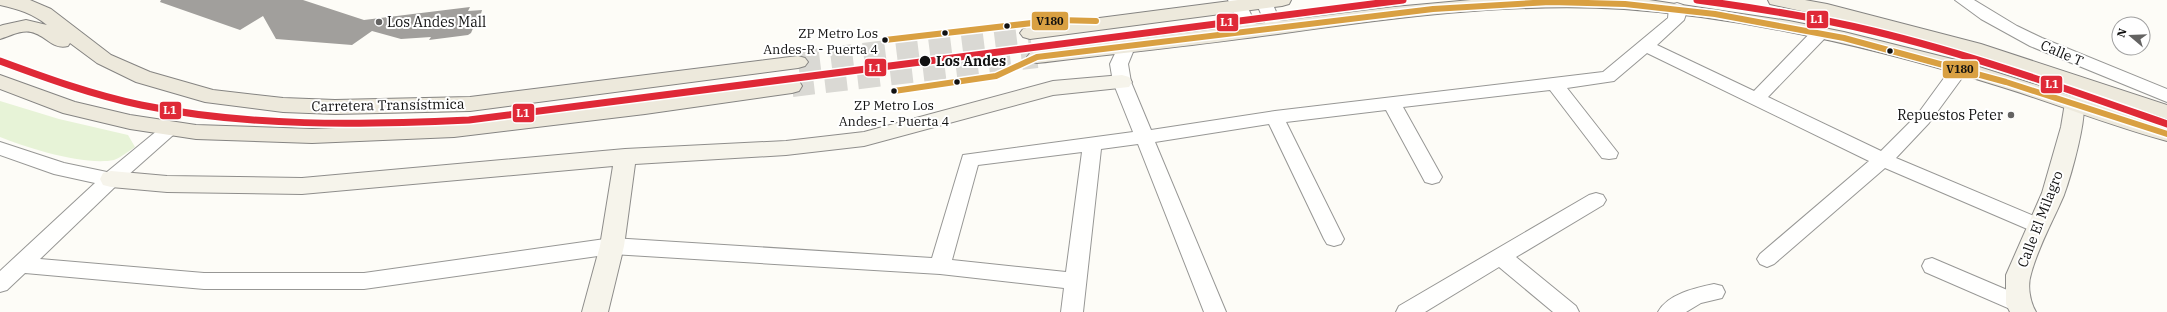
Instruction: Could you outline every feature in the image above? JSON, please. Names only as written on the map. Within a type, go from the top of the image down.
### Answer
[{"type":"main road","name":"Carretera Transístmica","points":[[1,0],[27,5],[44,13],[104,59],[143,77],[179,89],[212,97],[283,105],[335,107],[470,104],[798,62]]},
{"type":"main road","points":[[1778,0],[1862,18],[1976,48],[2167,112]]},
{"type":"main road","points":[[1030,33],[1238,3],[1270,1]]},
{"type":"main road","points":[[1037,57],[1484,5],[1589,2],[1677,8],[1775,23],[1892,48],[1961,66],[2167,134]]},
{"type":"main road","points":[[0,32],[17,27],[40,28],[98,69],[125,78],[179,89]]},
{"type":"main road","points":[[0,76],[70,108]]},
{"type":"main road","name":"Carretera Transístmica","points":[[0,82],[70,108],[130,122],[172,129],[312,136],[454,130],[645,107],[792,86]]},
{"type":"street","name":"Calle T","points":[[1963,0],[1991,19],[2035,41],[2167,96]]},
{"type":"street","points":[[1270,1],[1276,28]]},
{"type":"street","points":[[1238,3],[1251,31]]},
{"type":"street","points":[[940,266],[970,160],[1145,137],[1275,117],[1608,78],[1676,20],[1678,14],[1677,8]]},
{"type":"street","points":[[1756,99],[1821,32]]},
{"type":"street","points":[[1646,46],[1884,160],[2039,226]]},
{"type":"street","points":[[1126,47],[1119,64],[1122,82],[1215,312]]},
{"type":"street","points":[[1767,259],[1884,160],[1922,119],[1961,66]]},
{"type":"street","points":[[0,148],[61,169],[111,179],[167,184],[302,186],[625,157],[754,150],[864,139],[1053,88],[1122,82]]},
{"type":"street","points":[[1555,84],[1609,153]]},
{"type":"street","name":"Calle El Milagro","points":[[2021,308],[2018,275],[2053,193],[2072,127],[2076,103]]},
{"type":"street","points":[[1392,104],[1432,177]]},
{"type":"street","points":[[1275,117],[1334,239]]},
{"type":"street","points":[[0,284],[111,179],[172,129]]},
{"type":"street","points":[[1072,312],[1092,144]]},
{"type":"street","points":[[596,312],[612,246],[625,157]]},
{"type":"street","points":[[1407,312],[1596,200]]},
{"type":"street","points":[[19,265],[204,281],[370,281],[612,246],[940,266],[1076,281]]},
{"type":"street","points":[[1500,256],[1568,312]]},
{"type":"street","points":[[1932,266],[2021,308]]},
{"type":"street","points":[[1669,312],[1695,296],[1714,292]]},
{"type":"green space","points":[[0,101],[59,119],[128,135],[135,147],[114,160],[102,161],[56,155],[25,146],[0,137]]},
{"type":"building","name":"Los Andes Mall","points":[[161,0],[303,0],[364,20],[470,7],[468,11],[482,10],[478,25],[474,26],[471,33],[468,35],[429,40],[431,37],[401,39],[372,31],[352,45],[276,39],[263,16],[240,30],[160,2]]},
{"type":"tunnel","points":[[798,62],[1030,33]]},
{"type":"tunnel","points":[[792,86],[1037,57]]},
{"type":"transit line","name":"L1","points":[[0,61],[87,91],[141,105],[182,112],[264,121],[305,123],[346,124],[428,122],[469,120],[1403,0]]},
{"type":"transit line","name":"L1","points":[[1697,0],[1799,16],[1899,38],[1933,47],[2067,89],[2167,124]]},
{"type":"transit line","name":"V180","points":[[894,91],[996,76],[1037,57],[1433,9],[1550,2],[1625,4],[1715,14],[1844,38],[2006,82],[2167,134]]},
{"type":"transit line","name":"V180","points":[[885,40],[1058,20],[1096,21]]},
{"type":"place","name":"Los Andes Mall","points":[[379,22]]},
{"type":"place","name":"ZP Metro Los Andes-R - Puerta 4","points":[[885,40]]},
{"type":"place","name":"Los Andes","points":[[925,61]]},
{"type":"place","name":"ZP Metro Los Andes-I - Puerta 4","points":[[894,91]]},
{"type":"place","name":"Repuestos Peter","points":[[2011,115]]}]
